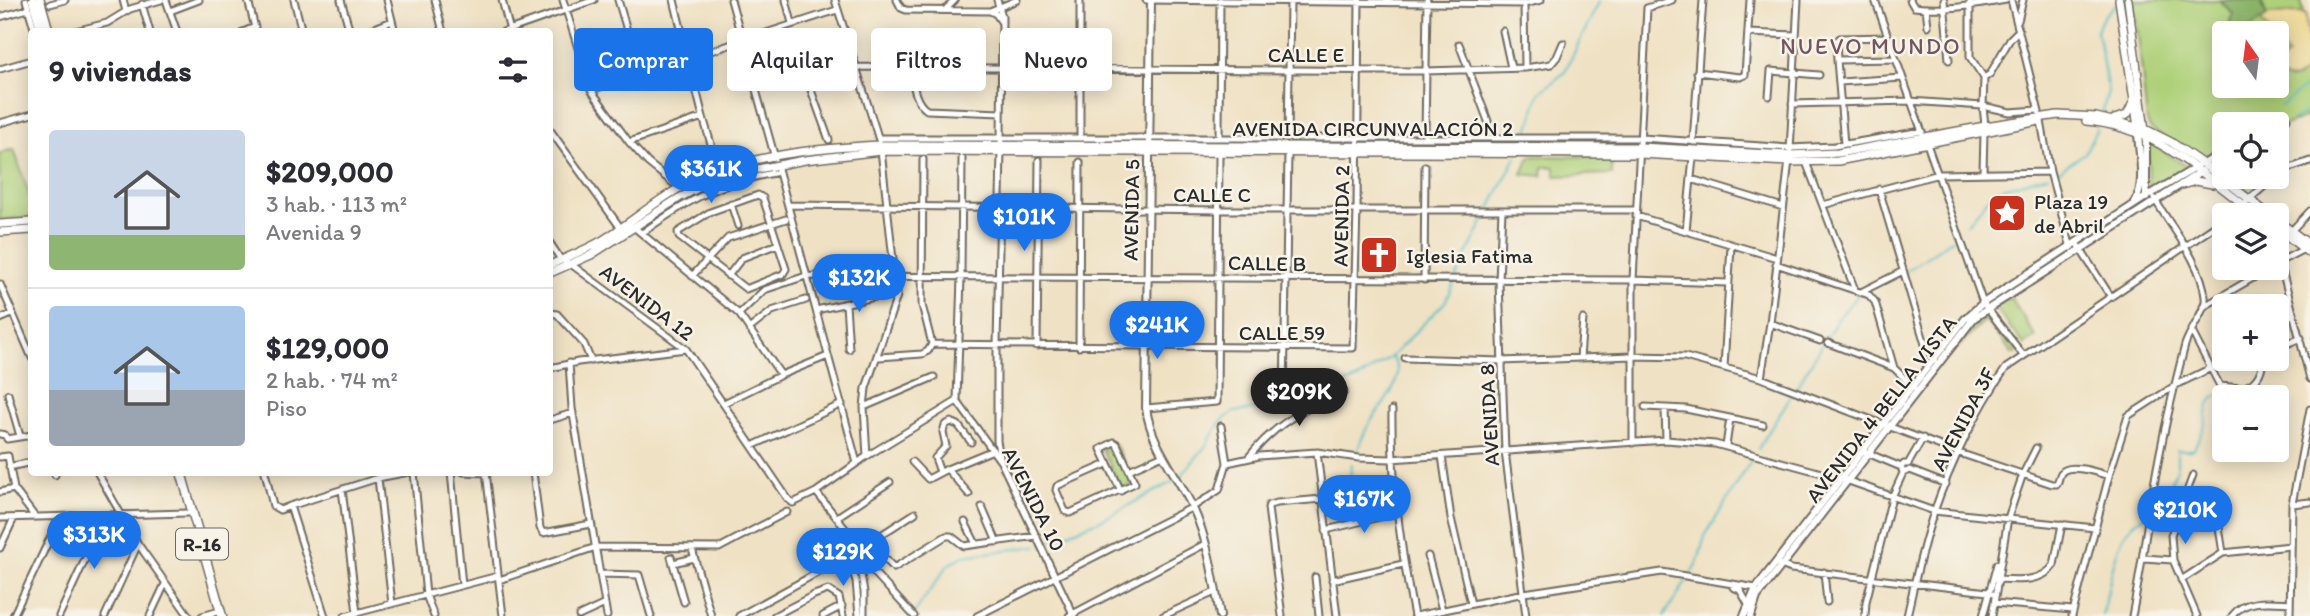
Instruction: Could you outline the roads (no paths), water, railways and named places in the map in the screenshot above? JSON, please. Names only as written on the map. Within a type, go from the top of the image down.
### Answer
[{"type":"main road","points":[[33,0],[41,28]]},
{"type":"main road","points":[[40,0],[48,28]]},
{"type":"main road","points":[[2119,0],[2133,96],[2142,131]]},
{"type":"main road","points":[[2129,0],[2142,131]]},
{"type":"main road","points":[[2110,120],[2127,115],[2132,108],[2133,96]]},
{"type":"main road","name":"AVENIDA CIRCUNVALACIÓN 2","points":[[1641,146],[1693,157],[1824,154],[2058,115],[2110,120],[2142,131],[2171,142],[2202,167]]},
{"type":"main road","name":"AVENIDA CIRCUNVALACIÓN 2","points":[[2040,116],[2142,131]]},
{"type":"main road","name":"AVENIDA CIRCUNVALACIÓN 2","points":[[880,145],[1149,145],[1192,141],[1244,141],[1357,145],[1641,146],[1736,148],[1789,155],[1806,162],[1838,161],[1925,138]]},
{"type":"main road","name":"AVENIDA CIRCUNVALACIÓN 2","points":[[553,264],[591,246],[673,192],[699,178],[729,167],[777,165],[880,145],[927,141],[1001,145],[1089,141],[1219,153],[1288,153],[1401,142],[1517,146]]},
{"type":"main road","name":"AVENIDA CIRCUNVALACIÓN 2","points":[[553,272],[572,265],[638,230],[703,185],[777,165]]},
{"type":"main road","points":[[2202,167],[2212,179]]},
{"type":"main road","points":[[2202,167],[2244,199]]},
{"type":"main road","points":[[2182,185],[2196,181],[2212,185]]},
{"type":"main road","points":[[2224,189],[2250,203]]},
{"type":"main road","points":[[2236,189],[2248,203]]},
{"type":"main road","points":[[0,224],[28,222]]},
{"type":"main road","points":[[0,232],[28,230]]},
{"type":"main road","points":[[2291,231],[2308,249]]},
{"type":"main road","points":[[2289,236],[2308,249]]},
{"type":"main road","name":"R-16","points":[[180,476],[218,615]]},
{"type":"main road","name":"R-16","points":[[180,476],[218,615]]},
{"type":"street","points":[[26,0],[34,28]]},
{"type":"street","points":[[50,4],[65,0]]},
{"type":"street","points":[[123,0],[126,11]]},
{"type":"street","points":[[87,28],[110,22],[145,2],[164,0],[176,28]]},
{"type":"street","points":[[170,11],[199,0]]},
{"type":"street","points":[[248,0],[256,28]]},
{"type":"street","points":[[294,0],[301,28]]},
{"type":"street","points":[[341,0],[349,28]]},
{"type":"street","points":[[387,0],[394,28]]},
{"type":"street","points":[[435,0],[442,28]]},
{"type":"street","points":[[502,0],[507,28]]},
{"type":"street","points":[[563,0],[574,36]]},
{"type":"street","points":[[516,28],[594,0]]},
{"type":"street","points":[[618,0],[626,28]]},
{"type":"street","points":[[674,0],[682,28]]},
{"type":"street","points":[[731,0],[739,28]]},
{"type":"street","points":[[786,0],[792,23]]},
{"type":"street","points":[[835,0],[843,28]]},
{"type":"street","points":[[897,0],[901,8],[906,10],[945,11],[990,11],[1017,0]]},
{"type":"street","points":[[945,11],[956,0],[965,11]]},
{"type":"street","points":[[997,0],[1002,28]]},
{"type":"street","points":[[1080,0],[1080,28]]},
{"type":"street","points":[[1148,0],[1524,4],[1541,0]]},
{"type":"street","name":"AVENIDA 5","points":[[1148,0],[1150,69],[1146,408],[1151,431],[1193,507],[1205,544],[1220,616]]},
{"type":"street","points":[[1219,137],[1220,0]]},
{"type":"street","points":[[1633,443],[1633,280],[1647,8],[1672,0]]},
{"type":"street","points":[[1693,142],[1703,0]]},
{"type":"street","points":[[1698,72],[1740,77],[1745,75],[1750,0]]},
{"type":"street","points":[[1761,378],[1789,155],[1798,0]]},
{"type":"street","points":[[1875,0],[1985,306],[2024,355]]},
{"type":"street","points":[[1910,0],[1914,7],[1926,8],[2008,0],[2018,26],[2040,116],[2050,172],[2076,249],[2111,296]]},
{"type":"street","points":[[1944,0],[1949,60]]},
{"type":"street","points":[[1984,78],[1990,74],[2018,26],[2023,0]]},
{"type":"street","points":[[1288,138],[1290,1]]},
{"type":"street","name":"AVENIDA 2","points":[[1353,348],[1359,1]]},
{"type":"street","points":[[1425,138],[1427,1]]},
{"type":"street","points":[[145,2],[148,28]]},
{"type":"street","points":[[1970,3],[1970,57],[1984,78],[1983,173]]},
{"type":"street","points":[[1524,4],[1525,68]]},
{"type":"street","points":[[1926,8],[1927,26]]},
{"type":"street","points":[[0,17],[28,9]]},
{"type":"street","points":[[778,28],[837,9]]},
{"type":"street","points":[[990,11],[996,14],[1002,23]]},
{"type":"street","points":[[375,28],[392,21]]},
{"type":"street","points":[[1503,31],[1511,68]]},
{"type":"street","points":[[1748,33],[1796,34]]},
{"type":"street","points":[[1844,144],[1836,42],[1840,38],[1888,37]]},
{"type":"street","name":"CALLE E","points":[[1112,68],[1426,71],[1525,68],[1551,65],[1563,43]]},
{"type":"street","points":[[1459,44],[1488,121]]},
{"type":"street","points":[[1837,60],[1895,59]]},
{"type":"street","points":[[0,69],[28,61]]},
{"type":"street","points":[[1769,96],[1771,71],[1819,75]]},
{"type":"street","points":[[857,72],[880,145],[897,292],[896,306],[866,388],[864,407],[867,456]]},
{"type":"street","points":[[1840,82],[1902,78]]},
{"type":"street","points":[[592,91],[629,142],[648,163],[673,183]]},
{"type":"street","points":[[697,91],[716,160]]},
{"type":"street","points":[[757,91],[857,463]]},
{"type":"street","name":"CALLE E","points":[[811,91],[829,140]]},
{"type":"street","points":[[915,91],[919,104],[927,110],[1001,113]]},
{"type":"street","points":[[1001,91],[997,346],[998,441],[1001,462]]},
{"type":"street","points":[[1079,91],[1080,137]]},
{"type":"street","points":[[1792,104],[1910,101],[1983,106],[2040,116]]},
{"type":"street","points":[[0,123],[28,115]]},
{"type":"street","points":[[629,142],[703,117]]},
{"type":"street","points":[[2132,616],[2144,558],[2153,486],[2176,385],[2191,330],[2203,307],[2205,296],[2185,246],[2149,196],[2142,131]]},
{"type":"street","points":[[2132,206],[2139,191],[2142,131]]},
{"type":"street","points":[[553,134],[620,228]]},
{"type":"street","points":[[1001,145],[1080,137],[1089,141]]},
{"type":"street","points":[[1192,141],[1219,137],[1244,141],[1288,138],[1357,145]]},
{"type":"street","points":[[1401,142],[1425,138],[1517,146],[1641,146],[1693,142],[1736,148]]},
{"type":"street","points":[[1789,155],[1844,144],[1925,138]]},
{"type":"street","points":[[1824,154],[1834,146]]},
{"type":"street","points":[[1146,408],[1217,402],[1219,153]]},
{"type":"street","points":[[1284,399],[1288,153]]},
{"type":"street","points":[[1686,231],[1693,157]]},
{"type":"street","points":[[864,616],[864,592],[856,542],[816,492],[867,456],[957,401],[962,158]]},
{"type":"street","points":[[878,357],[922,354],[928,351],[932,344],[923,310],[923,159]]},
{"type":"street","points":[[2202,167],[2212,159]]},
{"type":"street","points":[[1037,346],[1039,160]]},
{"type":"street","points":[[2289,169],[2310,161]]},
{"type":"street","points":[[1079,347],[1080,162]]},
{"type":"street","points":[[1806,162],[1858,290],[1869,295],[1875,302],[1894,368]]},
{"type":"street","points":[[2202,167],[2212,162]]},
{"type":"street","points":[[1424,280],[1425,166]]},
{"type":"street","name":"AVENIDA 4 BELLA VISTA","points":[[1751,616],[1757,597],[1779,564],[1965,319],[2182,185],[2202,167]]},
{"type":"street","name":"AVENIDA 4 BELLA VISTA","points":[[2076,249],[2132,206],[2202,167]]},
{"type":"street","points":[[1823,205],[1939,174],[2050,172]]},
{"type":"street","points":[[1691,179],[1783,207]]},
{"type":"street","points":[[1879,189],[1927,351],[1935,361]]},
{"type":"street","points":[[2241,203],[2258,189]]},
{"type":"street","points":[[760,195],[763,198],[786,269],[783,274],[746,289],[679,237],[678,232],[703,215],[731,204],[760,195]]},
{"type":"street","points":[[2141,210],[2149,196]]},
{"type":"street","points":[[731,204],[738,226]]},
{"type":"street","name":"CALLE C","points":[[788,205],[1636,213],[1858,290]]},
{"type":"street","name":"AVENIDA 8","points":[[1502,210],[1500,281],[1505,451],[1526,616]]},
{"type":"street","points":[[2291,231],[2310,211]]},
{"type":"street","points":[[692,276],[728,238],[786,219]]},
{"type":"street","name":"AVENIDA 3F","points":[[1907,616],[1934,511],[1959,453],[2006,368],[2212,228]]},
{"type":"street","points":[[638,230],[739,314],[781,375]]},
{"type":"street","points":[[728,276],[742,258],[778,244]]},
{"type":"street","points":[[1724,368],[1731,245]]},
{"type":"street","points":[[553,248],[561,260]]},
{"type":"street","points":[[2289,258],[2308,249]]},
{"type":"street","name":"AVENIDA 12","points":[[561,260],[572,265],[686,349],[788,499],[796,503],[816,492]]},
{"type":"street","points":[[1858,290],[1903,271]]},
{"type":"street","name":"CALLE B","points":[[739,314],[764,290],[806,276],[1633,280],[1728,284]]},
{"type":"street","points":[[2203,307],[2249,280]]},
{"type":"street","points":[[2283,280],[2310,379]]},
{"type":"street","points":[[0,284],[28,349]]},
{"type":"street","points":[[816,310],[897,292]]},
{"type":"street","points":[[749,329],[772,311],[806,300]]},
{"type":"street","points":[[846,304],[849,349]]},
{"type":"street","points":[[553,313],[557,314],[584,344],[591,361]]},
{"type":"street","points":[[2289,316],[2294,313]]},
{"type":"street","points":[[0,319],[12,314]]},
{"type":"street","points":[[1580,358],[1583,319]]},
{"type":"street","points":[[1770,323],[1820,341]]},
{"type":"street","points":[[2191,330],[2220,385]]},
{"type":"street","points":[[2289,343],[2301,338]]},
{"type":"street","points":[[1828,343],[1894,368],[1914,387]]},
{"type":"street","name":"CALLE 59","points":[[932,344],[1353,348]]},
{"type":"street","points":[[553,367],[686,349]]},
{"type":"street","points":[[724,403],[828,356]]},
{"type":"street","points":[[1405,358],[1501,361],[1632,356],[1685,357],[1761,378],[1959,453],[2057,484],[2062,472],[2069,469],[2090,470],[2109,476]]},
{"type":"street","points":[[569,363],[573,413],[607,616]]},
{"type":"street","points":[[1994,603],[2073,613],[2109,476],[2128,416],[2176,385],[2211,368]]},
{"type":"street","points":[[2248,385],[2254,382],[2260,371]]},
{"type":"street","points":[[864,407],[934,377]]},
{"type":"street","points":[[1248,458],[1266,438],[1294,415],[1343,392]]},
{"type":"street","points":[[8,394],[20,436]]},
{"type":"street","name":"AVENIDA 10","points":[[957,401],[1001,462],[1072,615]]},
{"type":"street","points":[[752,446],[842,404]]},
{"type":"street","points":[[1645,407],[1686,409],[1763,425]]},
{"type":"street","points":[[1665,408],[1666,440]]},
{"type":"street","points":[[2290,616],[2292,505],[2310,409]]},
{"type":"street","points":[[1392,410],[1391,458],[1396,513],[1403,564],[1415,616],[1524,593],[1661,572],[1756,588]]},
{"type":"street","points":[[553,419],[573,413]]},
{"type":"street","points":[[1726,446],[1730,418]]},
{"type":"street","points":[[940,472],[935,458],[946,446],[943,432],[945,425],[956,423],[971,442]]},
{"type":"street","points":[[977,616],[1193,507],[1221,487],[1227,463],[1222,426]]},
{"type":"street","points":[[0,434],[7,439],[14,489],[35,517]]},
{"type":"street","points":[[7,439],[28,435]]},
{"type":"street","points":[[1866,616],[1866,603],[1892,497],[1923,439]]},
{"type":"street","points":[[1227,463],[1248,458],[1317,452],[1359,458],[1391,458],[1666,440],[1726,446],[1844,479],[1934,511],[2095,528]]},
{"type":"street","points":[[989,444],[998,441]]},
{"type":"street","points":[[1107,464],[1057,486],[1056,490],[1068,513],[1121,491],[1135,483],[1131,470],[1115,442],[1101,448],[1121,491]]},
{"type":"street","points":[[1992,616],[2008,517],[2023,474],[2036,448]]},
{"type":"street","points":[[912,462],[926,479],[993,450]]},
{"type":"street","points":[[1317,452],[1337,616]]},
{"type":"street","points":[[1864,452],[1946,484]]},
{"type":"street","points":[[1131,470],[1163,455]]},
{"type":"street","points":[[0,457],[8,456]]},
{"type":"street","points":[[1442,456],[1451,518],[1471,604]]},
{"type":"street","points":[[9,467],[28,463]]},
{"type":"street","points":[[947,468],[969,494]]},
{"type":"street","points":[[2193,475],[2171,535],[2173,559],[2197,616]]},
{"type":"street","points":[[99,476],[138,544],[189,616]]},
{"type":"street","points":[[266,476],[273,506],[280,510],[385,476]]},
{"type":"street","points":[[411,476],[426,595],[434,616]]},
{"type":"street","points":[[451,476],[462,585]]},
{"type":"street","points":[[486,476],[499,578],[500,615]]},
{"type":"street","points":[[534,476],[540,528],[543,533],[592,524]]},
{"type":"street","points":[[378,478],[392,604]]},
{"type":"street","points":[[837,517],[890,482]]},
{"type":"street","points":[[0,492],[14,489]]},
{"type":"street","points":[[342,489],[357,613]]},
{"type":"street","points":[[1282,616],[1268,508],[1276,503],[1322,499]]},
{"type":"street","points":[[2292,505],[2310,502]]},
{"type":"street","points":[[290,506],[326,616]]},
{"type":"street","points":[[982,507],[997,542]]},
{"type":"street","points":[[345,616],[499,578],[596,547],[692,550],[723,547],[787,512]]},
{"type":"street","points":[[0,518],[188,513]]},
{"type":"street","points":[[870,542],[915,513]]},
{"type":"street","points":[[1326,530],[1396,513]]},
{"type":"street","points":[[59,616],[105,516]]},
{"type":"street","points":[[13,616],[60,517]]},
{"type":"street","points":[[0,548],[14,518]]},
{"type":"street","points":[[965,522],[976,544]]},
{"type":"street","points":[[1998,579],[2027,580],[2051,570],[2062,524]]},
{"type":"street","points":[[2219,527],[2223,553]]},
{"type":"street","points":[[856,542],[864,538],[870,542],[894,568],[946,536],[951,536],[961,545],[1037,536]]},
{"type":"street","points":[[104,616],[138,544]]},
{"type":"street","points":[[1072,615],[1205,544]]},
{"type":"street","points":[[1983,616],[2003,544]]},
{"type":"street","points":[[2181,580],[2223,553],[2291,546]]},
{"type":"street","points":[[692,550],[711,616]]},
{"type":"street","points":[[739,616],[857,553]]},
{"type":"street","points":[[857,553],[914,616]]},
{"type":"street","points":[[1428,556],[1442,610]]},
{"type":"street","points":[[774,616],[828,590],[839,597],[843,615],[859,616],[856,581],[848,557]]},
{"type":"street","points":[[684,603],[672,560],[694,558]]},
{"type":"street","points":[[2144,558],[2173,559]]},
{"type":"street","points":[[1332,580],[1403,564]]},
{"type":"street","points":[[1779,564],[1995,594]]},
{"type":"street","name":"AVENIDA 4 BELLA VISTA","points":[[1744,616],[1756,588],[1779,564]]},
{"type":"street","points":[[1824,572],[1827,602]]},
{"type":"street","points":[[601,574],[639,575],[651,616]]},
{"type":"street","points":[[1315,577],[1319,616]]},
{"type":"street","points":[[150,616],[165,584]]},
{"type":"street","points":[[1731,585],[1740,590],[1748,604]]},
{"type":"street","points":[[1163,616],[1215,592]]},
{"type":"street","points":[[2232,616],[2238,610],[2254,603],[2290,603]]},
{"type":"street","points":[[579,616],[605,604]]},
{"type":"street","points":[[823,616],[842,606]]},
{"type":"street","points":[[202,616],[218,615]]},
{"type":"waterway","points":[[1527,135],[1539,93],[1564,73],[1600,0]]},
{"type":"waterway","points":[[2102,113],[2108,92],[2097,30],[2103,17],[2115,5]]},
{"type":"waterway","points":[[2281,106],[2310,83]]},
{"type":"waterway","points":[[2293,120],[2310,110]]},
{"type":"waterway","points":[[2057,172],[2085,153],[2097,128]]},
{"type":"waterway","points":[[1180,477],[1205,447],[1220,422],[1234,412],[1287,406],[1358,379],[1391,357],[1445,302],[1517,155]]},
{"type":"waterway","points":[[1966,225],[1995,190],[2048,175]]},
{"type":"waterway","points":[[1899,276],[1953,239]]},
{"type":"waterway","points":[[1796,388],[1839,317],[1859,294]]},
{"type":"waterway","points":[[1357,452],[1366,429],[1396,382],[1396,366],[1392,358]]},
{"type":"waterway","points":[[1758,449],[1792,394]]},
{"type":"waterway","points":[[2155,512],[2161,509],[2173,491],[2177,450],[2194,448],[2204,428],[2212,399]]},
{"type":"waterway","points":[[1691,573],[1698,561],[1705,536],[1753,458]]},
{"type":"waterway","points":[[1338,495],[1350,477],[1352,464]]},
{"type":"waterway","points":[[1042,544],[1105,518],[1176,480]]},
{"type":"waterway","points":[[2102,616],[2119,546],[2134,523],[2145,516]]},
{"type":"waterway","points":[[915,612],[948,565],[963,556],[1037,546]]},
{"type":"waterway","points":[[1664,616],[1687,580]]},
{"type":"place","name":"Plaza 19 de Abril","points":[[2007,213]]},
{"type":"place","name":"Iglesia Fatima","points":[[1379,255]]},
{"type":"district","name":"NUEVO MUNDO","points":[[1871,46]]}]
